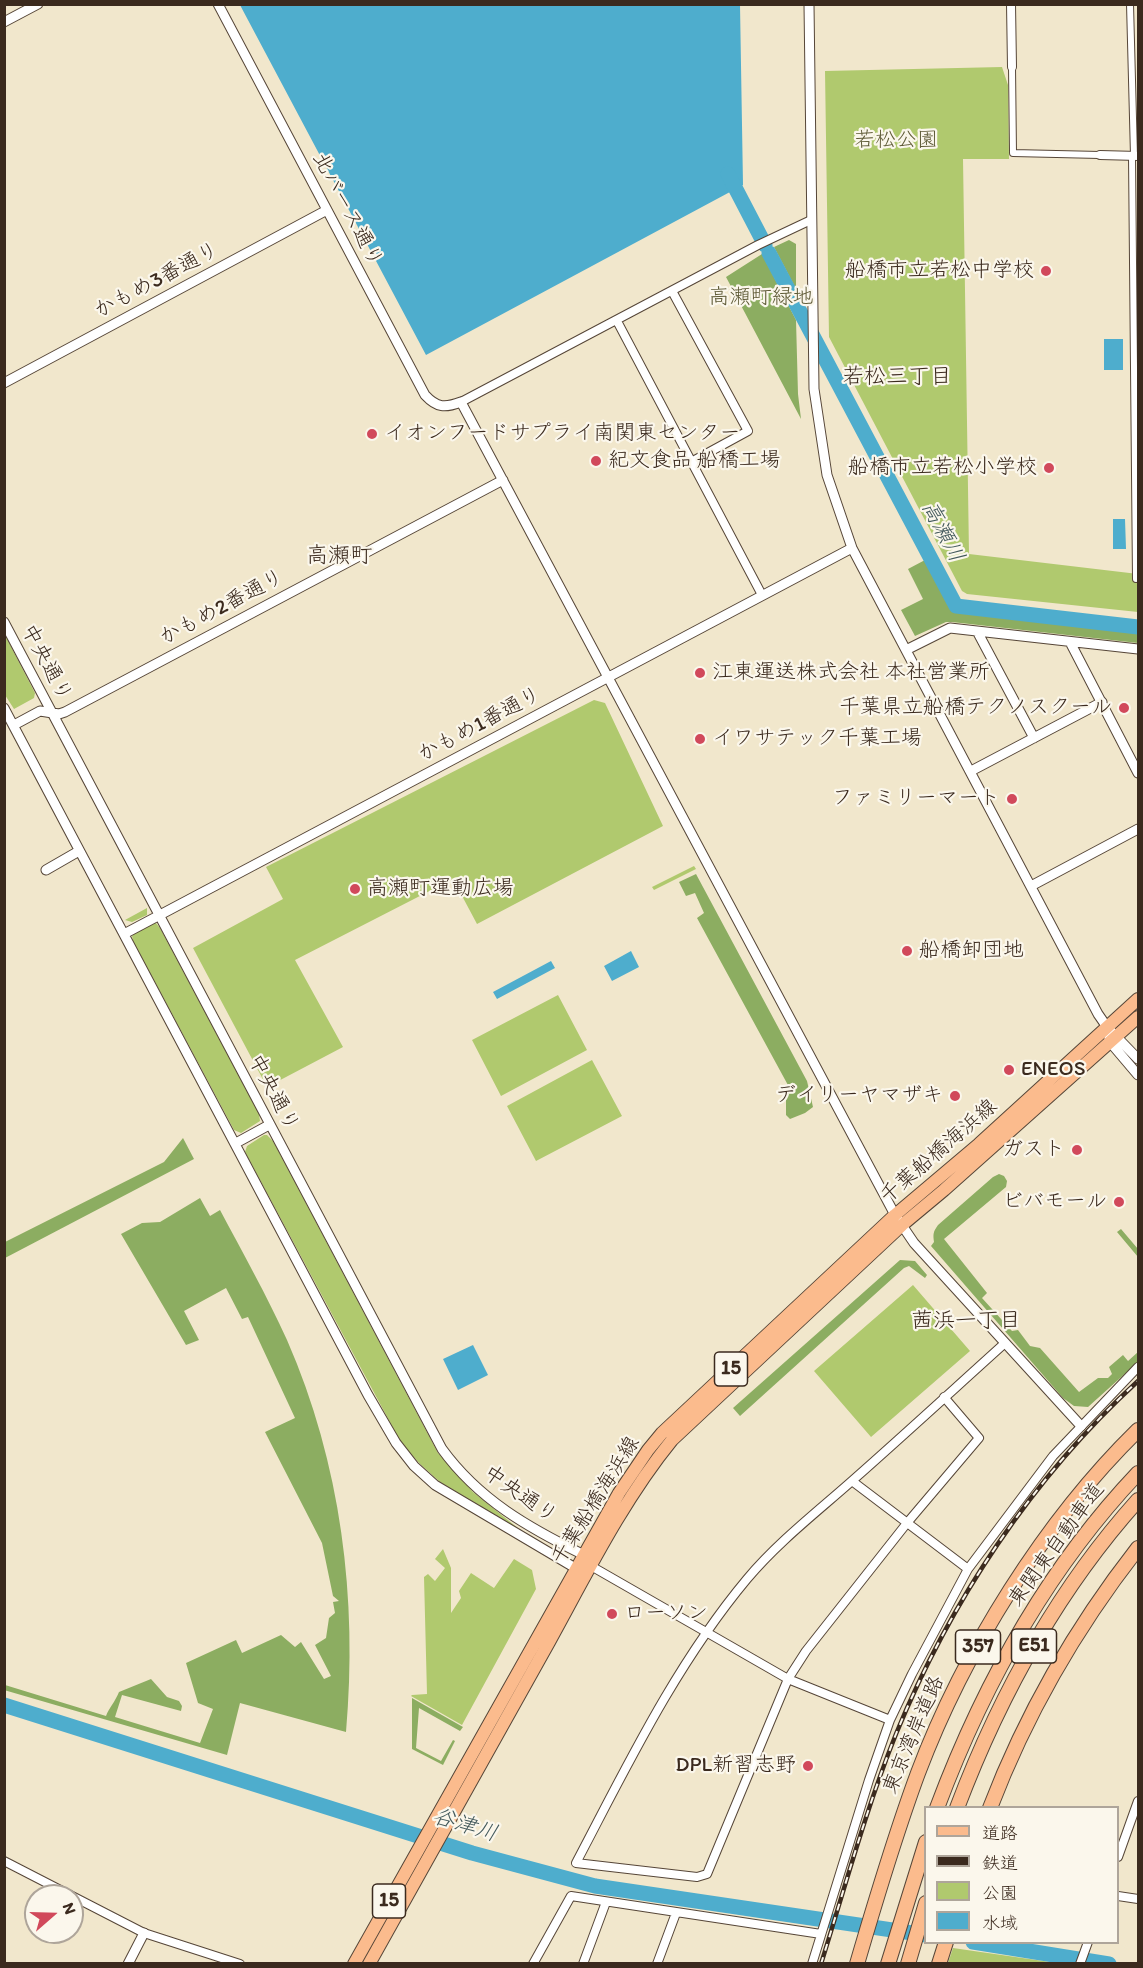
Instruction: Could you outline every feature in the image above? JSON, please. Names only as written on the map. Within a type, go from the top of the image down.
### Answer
[{"type":"highway","name":"東京湾岸道路","points":[[858,1959],[918,1772],[949,1702],[1004,1601],[1046,1539],[1093,1480],[1138,1430]]},
{"type":"highway","name":"東関東自動車道","points":[[938,1806],[977,1711],[1012,1644],[1068,1558],[1138,1473]]},
{"type":"highway","name":"東関東自動車道","points":[[958,1806],[982,1745],[1054,1612],[1085,1567],[1138,1500]]},
{"type":"highway","points":[[991,1806],[1045,1689],[1099,1602],[1138,1548]]},
{"type":"highway","points":[[888,1964],[924,1848]]},
{"type":"highway","points":[[908,1964],[924,1910]]},
{"type":"highway","points":[[939,1964],[945,1944]]},
{"type":"main road","name":"千葉船橋海浜線","points":[[354,1964],[430,1842],[630,1500],[672,1440],[979,1144],[1138,999]]},
{"type":"main road","name":"千葉船橋海浜線","points":[[438,1828],[619,1493],[663,1432],[899,1220],[1013,1130],[1138,1017]]},
{"type":"main road","name":"千葉船橋海浜線","points":[[369,1964],[430,1842]]},
{"type":"street","points":[[4,22],[38,4]]},
{"type":"street","name":"北バース通り","points":[[218,4],[425,395],[437,406],[443,408],[461,402]]},
{"type":"street","points":[[809,4],[814,389],[827,476],[852,548],[1098,1014],[1138,1075]]},
{"type":"street","points":[[1011,4],[1013,153],[1135,156]]},
{"type":"street","points":[[1130,4],[1135,156],[1136,579]]},
{"type":"street","name":"かもめ3番通り","points":[[4,383],[327,210]]},
{"type":"street","points":[[811,220],[758,245],[461,402],[899,1220],[914,1242],[1081,1426]]},
{"type":"street","points":[[672,291],[748,431],[693,461]]},
{"type":"street","points":[[617,321],[693,461],[762,596]]},
{"type":"street","name":"かもめ2番通り","points":[[14,725],[40,711],[59,714],[75,706],[503,480]]},
{"type":"street","name":"かもめ1番通り","points":[[124,934],[852,548]]},
{"type":"street","name":"中央通り","points":[[4,622],[434,1436],[455,1466],[476,1488],[497,1505],[554,1540],[584,1555]]},
{"type":"street","points":[[906,650],[950,628],[978,633],[1138,649]]},
{"type":"street","points":[[978,633],[1034,738]]},
{"type":"street","points":[[1070,642],[1138,773]]},
{"type":"street","points":[[971,771],[1102,702]]},
{"type":"street","name":"中央通り","points":[[4,708],[381,1420],[414,1466],[446,1493],[577,1569]]},
{"type":"street","points":[[1031,886],[1138,829]]},
{"type":"street","points":[[46,870],[79,851]]},
{"type":"street","points":[[1114,1039],[1138,1059]]},
{"type":"street","points":[[236,1143],[269,1125]]},
{"type":"street","points":[[944,1397],[980,1438],[908,1523],[806,1651],[788,1679],[707,1874],[697,1877],[576,1863],[667,1695],[706,1633],[749,1577],[794,1532],[852,1481],[944,1397],[1005,1343]]},
{"type":"street","points":[[812,1964],[890,1720],[968,1569],[1053,1456],[1138,1367]]},
{"type":"street","points":[[852,1481],[968,1569]]},
{"type":"street","points":[[584,1555],[591,1566],[788,1679],[890,1720]]},
{"type":"street","points":[[577,1569],[591,1566]]},
{"type":"street","points":[[1119,1854],[1138,1801]]},
{"type":"street","points":[[4,1861],[144,1933],[240,1964]]},
{"type":"street","points":[[533,1964],[571,1896],[821,1934]]},
{"type":"street","points":[[1119,1896],[1138,1899]]},
{"type":"street","points":[[583,1964],[606,1902]]},
{"type":"street","points":[[657,1964],[676,1913]]},
{"type":"street","points":[[128,1964],[144,1933]]},
{"type":"street","points":[[1080,1964],[1087,1944]]},
{"type":"green space","name":"若松公園","points":[[1002,67],[1008,85],[1009,159],[963,159],[969,554],[1138,574],[1138,612],[967,594],[962,591],[829,337],[825,71]]},
{"type":"green space","name":"高瀬町緑地","points":[[789,240],[796,244],[796,289],[774,247]]},
{"type":"green space","name":"高瀬町緑地","points":[[762,254],[796,320],[801,419],[726,277]]},
{"type":"green space","points":[[925,560],[952,611],[1138,631],[1138,643],[952,622],[946,622],[915,636],[901,610],[923,599],[908,569]]},
{"type":"green space","points":[[5,635],[35,693],[34,698],[14,709],[5,695]]},
{"type":"green space","name":"高瀬町運動広場","points":[[594,700],[605,703],[663,826],[477,924],[453,879],[295,960],[343,1047],[267,1087],[193,948],[283,899],[266,867]]},
{"type":"green space","points":[[694,866],[696,869],[654,890],[652,887]]},
{"type":"green space","points":[[696,874],[807,1081],[813,1107],[805,1113],[790,1119],[786,1115],[789,1087],[697,918],[704,913],[695,893],[686,896],[679,882]]},
{"type":"green space","points":[[147,908],[147,915],[132,922],[125,920]]},
{"type":"green space","points":[[153,923],[160,928],[259,1114],[260,1121],[241,1133],[234,1130],[133,941],[134,934]]},
{"type":"green space","points":[[558,995],[587,1050],[501,1096],[472,1040]]},
{"type":"green space","points":[[592,1060],[622,1116],[536,1161],[507,1106]]},
{"type":"green space","points":[[264,1135],[273,1141],[438,1453],[473,1492],[519,1529],[440,1482],[400,1441],[245,1152],[247,1146]]},
{"type":"green space","points":[[183,1138],[194,1159],[5,1258],[5,1242],[164,1162]]},
{"type":"green space","points":[[999,1174],[1007,1181],[1006,1187],[944,1239],[987,1293],[982,1298],[1012,1331],[1018,1330],[1030,1346],[1040,1348],[1079,1392],[1098,1378],[1108,1378],[1112,1374],[1109,1367],[1123,1355],[1128,1361],[1138,1352],[1138,1362],[1088,1407],[1074,1406],[1063,1398],[931,1246],[938,1225]]},
{"type":"green space","points":[[200,1198],[210,1216],[220,1210],[287,1340],[306,1387],[333,1483],[347,1582],[349,1682],[346,1732],[240,1703],[227,1755],[4,1690],[5,1685],[106,1716],[119,1692],[151,1679],[167,1697],[179,1701],[182,1706],[181,1711],[122,1695],[115,1717],[200,1743],[213,1709],[198,1703],[186,1663],[236,1640],[242,1653],[281,1635],[295,1647],[301,1642],[324,1679],[331,1676],[315,1645],[326,1638],[329,1618],[335,1613],[333,1602],[339,1601],[333,1596],[322,1543],[265,1432],[295,1418],[248,1317],[242,1319],[226,1288],[184,1311],[199,1340],[186,1345],[121,1234],[142,1223],[160,1222]]},
{"type":"green space","points":[[1121,1229],[1138,1249],[1138,1257],[1117,1232]]},
{"type":"green space","points":[[900,1260],[915,1261],[927,1275],[925,1278],[909,1266],[904,1268],[740,1416],[733,1408]]},
{"type":"green space","points":[[913,1285],[970,1351],[871,1437],[814,1371]]},
{"type":"green space","points":[[443,1549],[451,1568],[451,1613],[461,1598],[459,1591],[471,1573],[494,1588],[514,1559],[532,1570],[536,1589],[462,1725],[411,1696],[427,1694],[424,1577],[428,1574],[435,1581],[445,1568],[435,1559]]},
{"type":"green space","points":[[412,1698],[463,1727],[460,1731],[419,1708],[416,1748],[441,1761],[453,1740],[455,1741],[443,1765],[412,1749]]},
{"type":"green space","points":[[953,1948],[1057,1963],[948,1963]]},
{"type":"water","points":[[240,5],[740,5],[743,185],[426,355]]},
{"type":"water","points":[[1104,339],[1123,339],[1123,370],[1104,370]]},
{"type":"water","points":[[1113,519],[1125,519],[1126,549],[1113,549]]},
{"type":"water","points":[[631,951],[639,967],[612,981],[604,966]]},
{"type":"water","points":[[551,961],[555,968],[497,999],[493,992]]},
{"type":"water","points":[[473,1345],[488,1375],[458,1390],[443,1359]]},
{"type":"waterway","name":"高瀬川","points":[[728,174],[765,245]]},
{"type":"waterway","name":"高瀬川","points":[[769,253],[956,606],[1138,627]]},
{"type":"waterway","name":"谷津川","points":[[4,1705],[472,1853],[595,1886],[924,1935]]},
{"type":"waterway","name":"谷津川","points":[[985,1944],[1109,1964]]},
{"type":"railway","points":[[821,1964],[885,1762],[918,1685],[942,1637],[968,1590],[1029,1501],[1099,1419],[1138,1381]]},
{"type":"place","name":"船橋市立若松中学校","points":[[1046,271]]},
{"type":"place","name":"イオンフードサプライ南関東センター","points":[[372,434]]},
{"type":"place","name":"紀文食品 船橋工場","points":[[596,461]]},
{"type":"place","name":"船橋市立若松小学校","points":[[1049,468]]},
{"type":"place","name":"江東運送株式会社 本社営業所","points":[[700,673]]},
{"type":"place","name":"千葉県立船橋テクノスクール","points":[[1124,708]]},
{"type":"place","name":"イワサテック千葉工場","points":[[700,739]]},
{"type":"place","name":"ファミリーマート","points":[[1012,799]]},
{"type":"place","name":"高瀬町運動広場","points":[[355,889]]},
{"type":"place","name":"船橋卸団地","points":[[907,951]]},
{"type":"place","name":"ENEOS","points":[[1009,1070]]},
{"type":"place","name":"デイリーヤマザキ","points":[[955,1096]]},
{"type":"place","name":"ガスト","points":[[1077,1150]]},
{"type":"place","name":"ビバモール","points":[[1119,1202]]},
{"type":"place","name":"ローソン","points":[[612,1614]]},
{"type":"place","name":"DPL新習志野","points":[[808,1766]]},
{"type":"district","name":"若松三丁目","points":[[897,377]]},
{"type":"district","name":"高瀬町","points":[[339,556]]},
{"type":"district","name":"茜浜一丁目","points":[[966,1321]]}]
